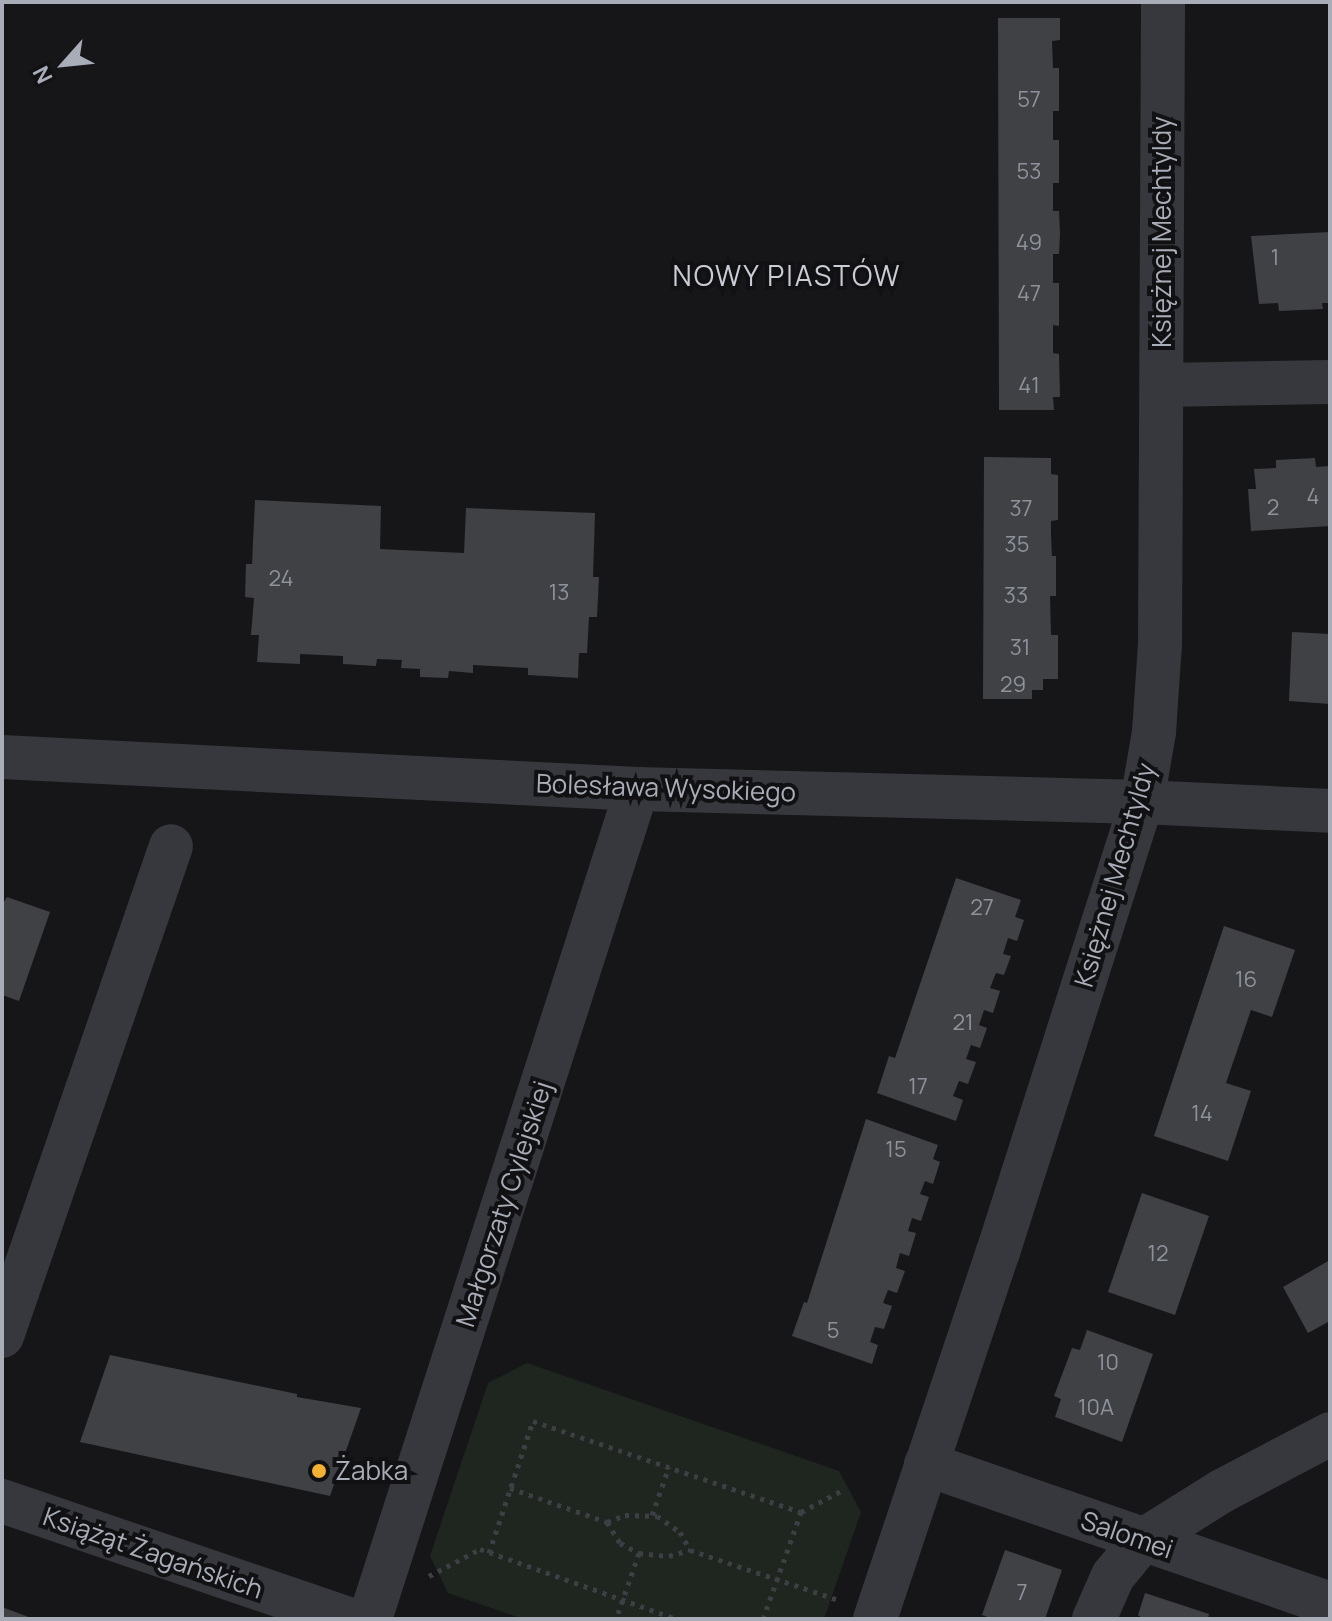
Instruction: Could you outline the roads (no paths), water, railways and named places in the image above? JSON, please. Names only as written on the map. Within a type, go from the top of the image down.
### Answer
[{"type":"street","name":"Księżnej Mechtyldy","points":[[862,1611],[926,1464],[998,1252],[1142,802],[1154,732],[1160,645],[1163,2]]},
{"type":"street","points":[[1162,385],[1330,382]]},
{"type":"street","name":"Bolesława Wysokiego","points":[[2,757],[637,789],[1142,802],[1330,811]]},
{"type":"street","name":"Małgorzaty Cylejskiej","points":[[370,1619],[637,789]]},
{"type":"street","points":[[2,1336],[171,846]]},
{"type":"street","points":[[1094,1619],[1113,1576],[1142,1541],[1222,1491],[1330,1434]]},
{"type":"street","name":"Salomei","points":[[926,1464],[1330,1604]]},
{"type":"street","name":"Książąt Żagańskich","points":[[2,1501],[349,1619]]},
{"type":"place","name":"Żabka","points":[[319,1471]]},
{"type":"district","name":"NOWY PIASTÓW","points":[[787,275]]}]
